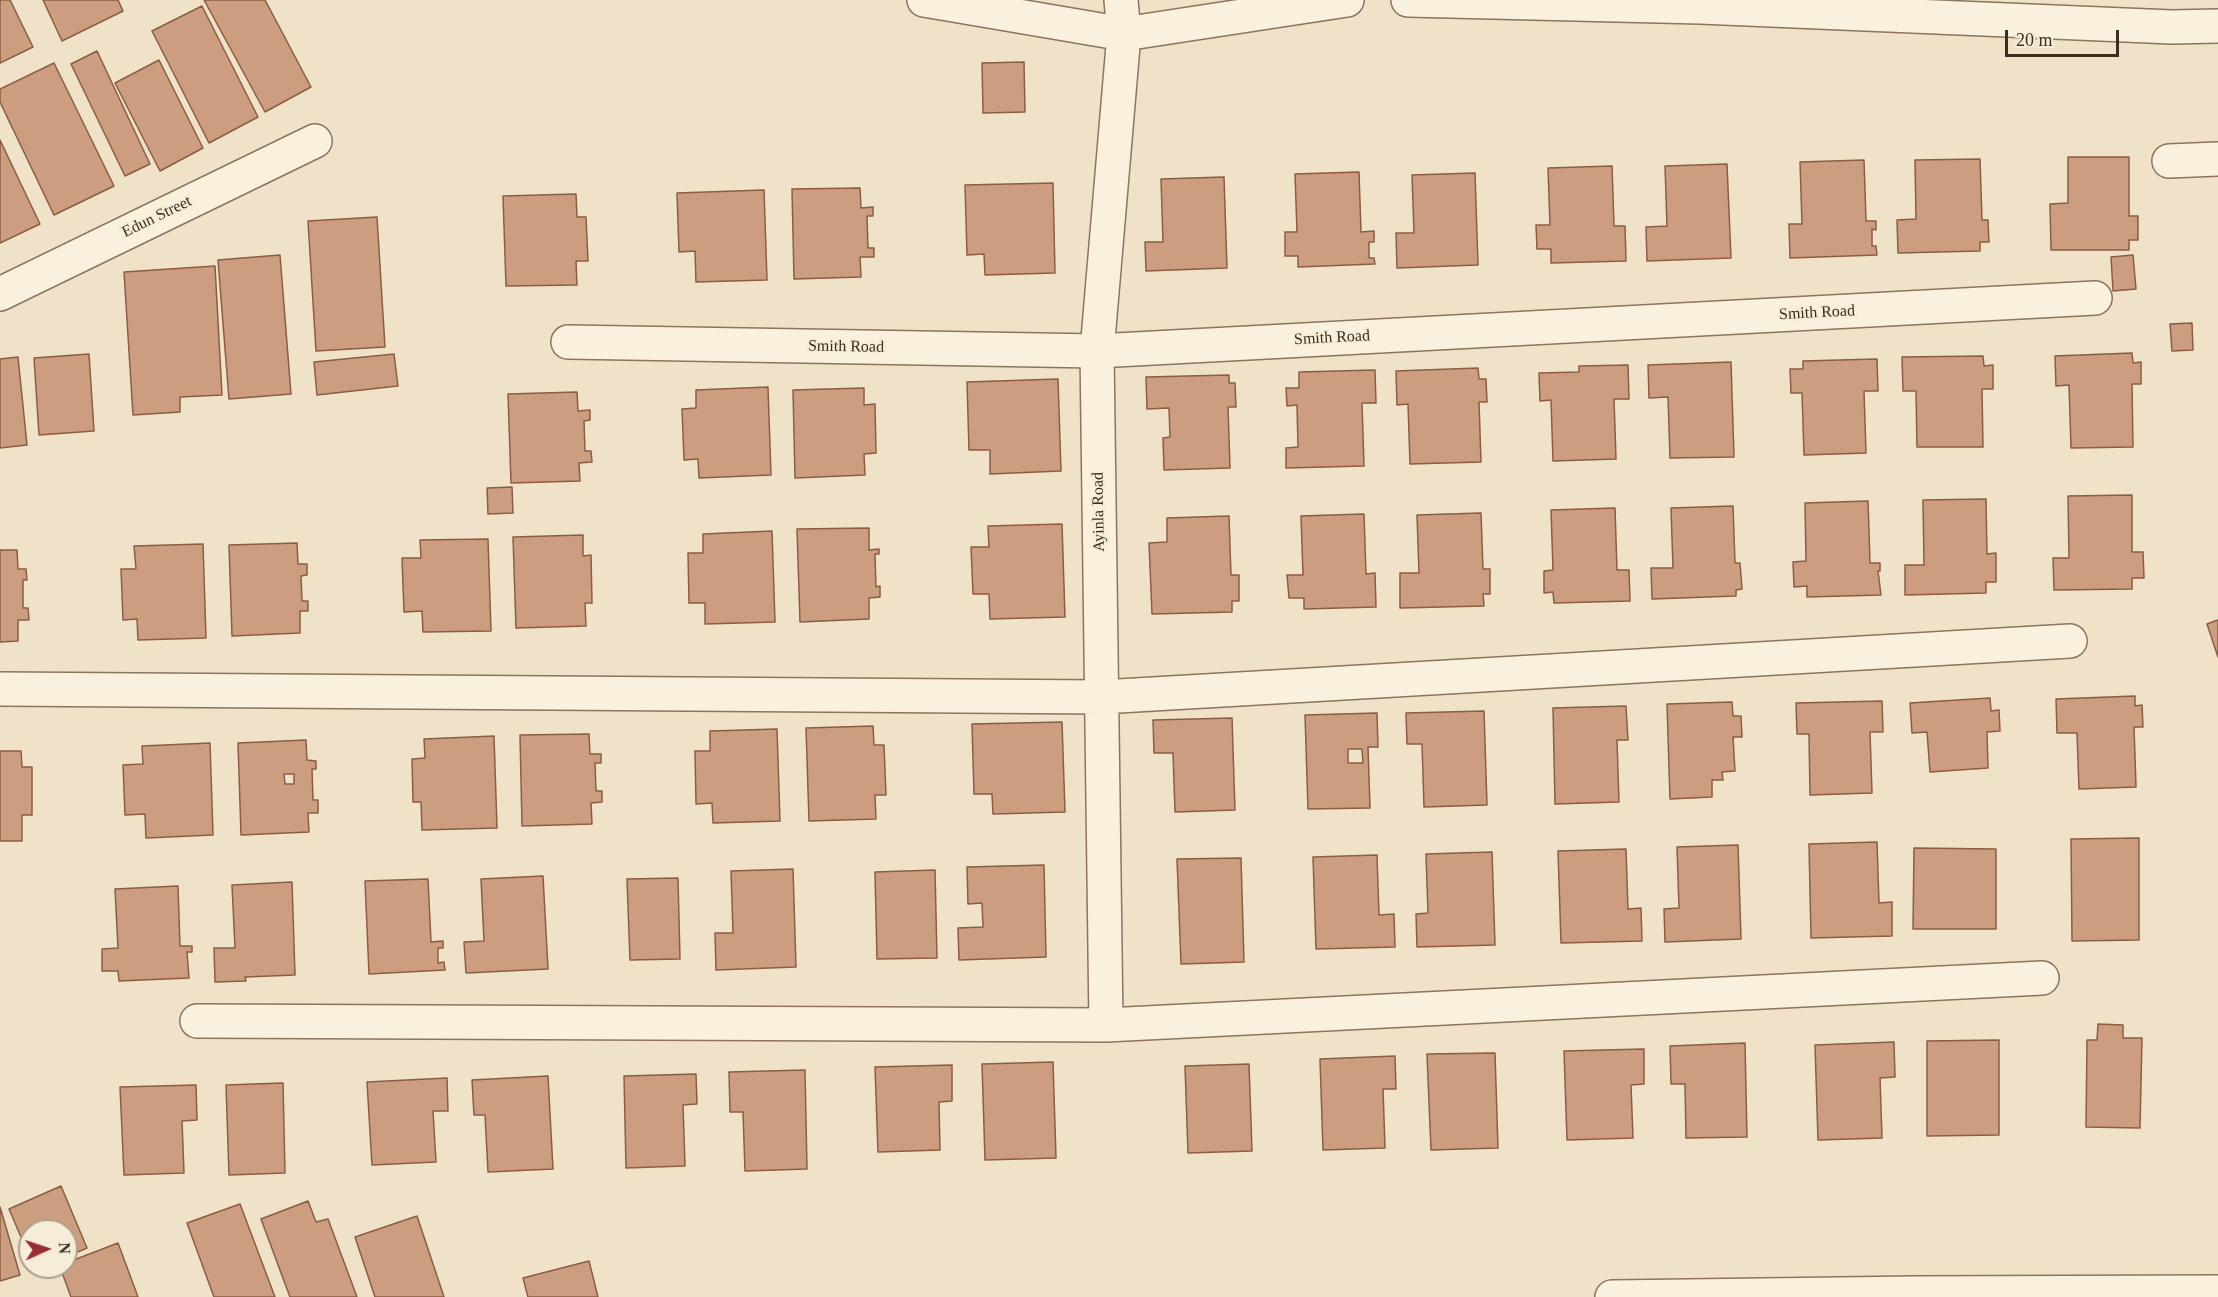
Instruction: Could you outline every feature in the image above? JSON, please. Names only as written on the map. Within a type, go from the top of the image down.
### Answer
[{"type":"street","points":[[924,0],[1124,34],[1347,0]]},
{"type":"street","name":"Ayinla Road","points":[[1106,1025],[1097,351],[1124,34],[1121,0]]},
{"type":"street","points":[[1408,0],[1699,4],[2172,27],[2218,26]]},
{"type":"street","name":"Edun Street","points":[[0,294],[315,141]]},
{"type":"street","points":[[2169,161],[2218,159]]},
{"type":"street","name":"Smith Road","points":[[568,342],[1097,351],[2095,298]]},
{"type":"street","points":[[0,689],[1101,697],[2070,641]]},
{"type":"street","points":[[196,1021],[1106,1025],[2042,978]]},
{"type":"street","points":[[1612,1297],[2218,1292]]},
{"type":"building","points":[[0,0],[10,0],[33,47],[0,63]]},
{"type":"building","points":[[43,0],[118,0],[123,11],[62,41]]},
{"type":"building","points":[[204,0],[265,0],[311,87],[265,112]]},
{"type":"building","points":[[202,6],[258,117],[209,143],[152,31]]},
{"type":"building","points":[[97,51],[150,164],[125,176],[71,64]]},
{"type":"building","points":[[159,60],[203,148],[160,171],[115,83]]},
{"type":"building","points":[[1024,62],[1025,112],[983,113],[982,63]]},
{"type":"building","points":[[54,63],[114,186],[54,215],[0,102],[0,89]]},
{"type":"building","points":[[0,140],[40,224],[0,243]]},
{"type":"building","points":[[2068,157],[2129,157],[2129,216],[2138,216],[2138,240],[2129,240],[2129,250],[2051,250],[2050,204],[2068,203]]},
{"type":"building","points":[[1980,159],[1982,220],[1988,220],[1989,242],[1980,242],[1980,251],[1898,253],[1897,220],[1916,219],[1915,160]]},
{"type":"building","points":[[1864,160],[1866,221],[1876,221],[1876,230],[1872,229],[1872,246],[1876,246],[1877,255],[1790,258],[1789,224],[1802,224],[1800,162]]},
{"type":"building","points":[[1727,164],[1731,258],[1647,261],[1646,227],[1667,226],[1665,166]]},
{"type":"building","points":[[1612,166],[1614,226],[1625,226],[1626,261],[1551,263],[1551,249],[1537,249],[1536,225],[1550,225],[1548,168]]},
{"type":"building","points":[[1359,172],[1361,232],[1374,231],[1374,242],[1369,242],[1369,258],[1374,258],[1375,264],[1298,267],[1298,256],[1285,256],[1285,232],[1297,232],[1295,174]]},
{"type":"building","points":[[1475,173],[1478,265],[1397,268],[1396,233],[1414,233],[1412,175]]},
{"type":"building","points":[[1224,177],[1227,268],[1146,271],[1145,242],[1163,242],[1161,179]]},
{"type":"building","points":[[1053,183],[1055,273],[985,275],[984,254],[967,255],[965,185]]},
{"type":"building","points":[[860,188],[861,208],[873,207],[873,216],[867,216],[868,248],[874,248],[874,257],[860,257],[861,277],[794,279],[792,189]]},
{"type":"building","points":[[764,190],[767,280],[696,282],[695,251],[679,252],[677,193]]},
{"type":"building","points":[[576,194],[577,217],[586,217],[588,261],[576,261],[577,285],[506,286],[503,196]]},
{"type":"building","points":[[377,217],[385,347],[316,351],[308,221]]},
{"type":"building","points":[[280,255],[291,394],[229,399],[218,260]]},
{"type":"building","points":[[2133,255],[2136,289],[2113,291],[2111,257]]},
{"type":"building","points":[[215,266],[222,395],[180,397],[180,412],[133,415],[124,272]]},
{"type":"building","points":[[2192,323],[2193,350],[2172,351],[2170,324]]},
{"type":"building","points":[[2132,353],[2133,363],[2141,362],[2141,384],[2132,384],[2133,447],[2071,448],[2069,385],[2056,386],[2055,356]]},
{"type":"building","points":[[89,354],[94,431],[39,435],[34,358]]},
{"type":"building","points":[[394,354],[398,386],[317,395],[314,362]]},
{"type":"building","points":[[1983,356],[1984,366],[1993,365],[1993,389],[1982,389],[1983,447],[1917,447],[1916,391],[1903,391],[1902,357]]},
{"type":"building","points":[[18,357],[27,445],[0,448],[0,359]]},
{"type":"building","points":[[1877,359],[1878,391],[1864,391],[1866,453],[1804,455],[1802,393],[1791,393],[1790,369],[1803,369],[1803,361]]},
{"type":"building","points":[[1731,362],[1734,457],[1670,458],[1668,397],[1649,398],[1648,365]]},
{"type":"building","points":[[1628,365],[1629,399],[1614,399],[1616,459],[1553,461],[1551,400],[1540,401],[1539,373],[1579,372],[1579,366]]},
{"type":"building","points":[[1478,368],[1479,379],[1486,379],[1487,402],[1479,402],[1481,462],[1410,464],[1408,404],[1397,405],[1396,371]]},
{"type":"building","points":[[1375,370],[1376,403],[1362,403],[1364,466],[1286,468],[1286,448],[1298,447],[1297,405],[1287,406],[1286,388],[1299,388],[1299,372]]},
{"type":"building","points":[[1229,375],[1229,383],[1235,383],[1236,407],[1228,407],[1230,468],[1164,470],[1163,438],[1170,437],[1169,408],[1147,409],[1146,377]]},
{"type":"building","points":[[1058,379],[1061,471],[990,474],[990,450],[969,450],[967,382]]},
{"type":"building","points":[[768,387],[771,475],[699,478],[698,459],[684,460],[682,409],[696,408],[696,390]]},
{"type":"building","points":[[864,388],[864,405],[875,404],[876,453],[864,454],[865,475],[795,478],[793,390]]},
{"type":"building","points":[[577,392],[578,411],[590,410],[590,420],[584,421],[585,451],[591,451],[592,462],[579,463],[580,481],[511,483],[508,394]]},
{"type":"building","points":[[512,487],[513,513],[488,514],[487,488]]},
{"type":"building","points":[[2132,495],[2132,552],[2143,552],[2144,578],[2132,578],[2132,589],[2054,590],[2053,558],[2069,558],[2068,496]]},
{"type":"building","points":[[1986,499],[1987,554],[1996,553],[1996,582],[1986,582],[1986,593],[1905,595],[1905,565],[1924,565],[1923,500]]},
{"type":"building","points":[[1868,501],[1870,563],[1880,563],[1880,571],[1878,571],[1881,595],[1807,597],[1807,586],[1794,587],[1793,562],[1806,561],[1805,503]]},
{"type":"building","points":[[1733,506],[1735,563],[1740,563],[1742,589],[1736,590],[1736,596],[1652,599],[1651,568],[1673,568],[1671,508]]},
{"type":"building","points":[[1615,508],[1617,570],[1629,570],[1630,601],[1554,603],[1553,592],[1544,593],[1544,571],[1553,570],[1551,510]]},
{"type":"building","points":[[1481,513],[1483,569],[1490,569],[1490,594],[1483,594],[1484,606],[1400,608],[1400,573],[1419,573],[1417,515]]},
{"type":"building","points":[[1364,514],[1366,574],[1375,573],[1376,607],[1304,609],[1304,598],[1289,598],[1287,575],[1303,575],[1301,516]]},
{"type":"building","points":[[1229,516],[1231,575],[1239,575],[1239,601],[1232,601],[1232,612],[1152,614],[1149,543],[1167,542],[1167,518]]},
{"type":"building","points":[[1062,524],[1065,617],[990,619],[989,594],[973,594],[971,547],[989,547],[988,526]]},
{"type":"building","points":[[869,528],[869,550],[879,549],[879,554],[875,554],[876,587],[880,586],[880,597],[869,598],[869,619],[800,622],[797,529]]},
{"type":"building","points":[[772,531],[775,622],[705,624],[705,603],[689,603],[688,553],[703,553],[703,534]]},
{"type":"building","points":[[583,535],[583,556],[591,555],[592,603],[585,603],[586,626],[516,628],[513,537]]},
{"type":"building","points":[[488,539],[491,631],[423,632],[422,611],[404,612],[402,558],[421,558],[420,540]]},
{"type":"building","points":[[297,543],[298,564],[307,564],[307,575],[301,576],[302,601],[308,601],[308,611],[300,611],[300,633],[232,636],[229,545]]},
{"type":"building","points":[[203,544],[206,638],[138,640],[137,619],[123,620],[121,569],[136,569],[134,546]]},
{"type":"building","points":[[0,550],[17,550],[18,569],[26,569],[27,580],[23,580],[23,608],[28,608],[29,620],[18,620],[18,641],[0,642]]},
{"type":"building","points":[[2218,620],[2218,657],[2207,624]]},
{"type":"building","points":[[2135,696],[2135,706],[2142,705],[2143,727],[2134,727],[2136,787],[2079,789],[2077,733],[2057,733],[2056,699]]},
{"type":"building","points":[[1990,698],[1991,711],[1999,710],[2000,731],[1987,732],[1988,768],[1930,772],[1927,732],[1912,733],[1910,703]]},
{"type":"building","points":[[1882,701],[1883,732],[1870,732],[1872,793],[1810,795],[1809,734],[1797,734],[1796,703]]},
{"type":"building","points":[[1732,702],[1733,716],[1741,716],[1742,737],[1733,737],[1735,771],[1722,772],[1723,780],[1712,780],[1712,797],[1670,799],[1667,704]]},
{"type":"building","points":[[1626,706],[1628,740],[1617,740],[1619,802],[1555,804],[1553,708]]},
{"type":"building","points":[[1484,711],[1487,805],[1424,807],[1422,744],[1407,744],[1406,713]]},
{"type":"building","points":[[1377,713],[1378,747],[1368,747],[1370,808],[1308,809],[1305,715]],"holes":[[[1348,749],[1362,749],[1363,763],[1348,763]]]},
{"type":"building","points":[[1232,718],[1235,810],[1175,812],[1173,753],[1154,753],[1153,720]]},
{"type":"building","points":[[1062,722],[1065,812],[993,814],[992,794],[974,794],[972,724]]},
{"type":"building","points":[[873,726],[874,745],[884,745],[886,795],[875,795],[876,819],[809,821],[806,728]]},
{"type":"building","points":[[777,729],[780,821],[713,823],[712,803],[696,804],[695,751],[710,751],[710,731]]},
{"type":"building","points":[[589,734],[590,754],[601,754],[601,763],[595,763],[596,791],[602,791],[602,802],[591,803],[592,824],[522,826],[520,735]]},
{"type":"building","points":[[494,736],[497,828],[422,830],[421,802],[413,802],[412,759],[425,758],[424,739]]},
{"type":"building","points":[[306,740],[307,760],[316,761],[316,769],[312,769],[313,800],[318,800],[318,813],[308,813],[309,832],[241,835],[238,743]],"holes":[[[284,774],[294,774],[294,784],[285,784]]]},
{"type":"building","points":[[210,743],[213,835],[146,838],[145,814],[125,815],[123,765],[143,764],[142,746]]},
{"type":"building","points":[[0,751],[21,751],[22,767],[32,767],[32,815],[22,815],[22,841],[0,841]]},
{"type":"building","points":[[2139,838],[2139,940],[2072,941],[2071,839]]},
{"type":"building","points":[[1877,842],[1879,903],[1892,902],[1892,936],[1811,938],[1809,844]]},
{"type":"building","points":[[1738,845],[1741,939],[1665,942],[1664,909],[1679,908],[1677,847]]},
{"type":"building","points":[[1914,848],[1996,849],[1996,929],[1913,929]]},
{"type":"building","points":[[1626,849],[1628,909],[1641,908],[1642,941],[1561,943],[1558,851]]},
{"type":"building","points":[[1492,852],[1495,945],[1417,947],[1416,914],[1428,913],[1426,854]]},
{"type":"building","points":[[1377,855],[1379,915],[1394,914],[1395,947],[1316,949],[1313,857]]},
{"type":"building","points":[[1241,858],[1244,962],[1181,964],[1177,859]]},
{"type":"building","points":[[1044,865],[1046,957],[959,960],[958,928],[983,927],[982,903],[968,904],[967,867]]},
{"type":"building","points":[[793,869],[796,967],[716,970],[715,933],[733,933],[731,871]]},
{"type":"building","points":[[935,870],[937,958],[877,959],[875,872]]},
{"type":"building","points":[[543,876],[548,969],[466,973],[464,942],[484,941],[481,879]]},
{"type":"building","points":[[678,878],[680,959],[630,960],[627,879]]},
{"type":"building","points":[[428,879],[431,942],[443,941],[443,948],[438,948],[438,963],[444,962],[445,970],[369,974],[365,881]]},
{"type":"building","points":[[292,882],[295,975],[245,977],[246,981],[215,982],[214,948],[235,948],[232,885]]},
{"type":"building","points":[[178,886],[180,946],[192,946],[192,952],[187,952],[189,978],[119,981],[118,971],[102,971],[102,949],[118,948],[115,889]]},
{"type":"building","points":[[2098,1024],[2123,1025],[2123,1038],[2142,1038],[2140,1128],[2086,1127],[2087,1040],[2097,1040]]},
{"type":"building","points":[[1999,1040],[1999,1135],[1927,1136],[1927,1041]]},
{"type":"building","points":[[1894,1042],[1895,1077],[1880,1078],[1882,1138],[1818,1140],[1815,1045]]},
{"type":"building","points":[[1745,1043],[1747,1137],[1686,1138],[1685,1084],[1671,1084],[1670,1046]]},
{"type":"building","points":[[1644,1049],[1644,1084],[1631,1085],[1633,1138],[1567,1140],[1564,1051]]},
{"type":"building","points":[[1495,1053],[1498,1148],[1431,1150],[1427,1054]]},
{"type":"building","points":[[1395,1056],[1396,1089],[1383,1089],[1385,1148],[1323,1150],[1320,1059]]},
{"type":"building","points":[[1053,1062],[1056,1158],[985,1160],[982,1064]]},
{"type":"building","points":[[1249,1064],[1252,1151],[1188,1153],[1185,1066]]},
{"type":"building","points":[[952,1065],[952,1101],[939,1102],[940,1150],[878,1152],[875,1067]]},
{"type":"building","points":[[805,1070],[807,1169],[745,1171],[743,1112],[730,1112],[729,1072]]},
{"type":"building","points":[[696,1074],[697,1104],[683,1105],[685,1166],[626,1168],[624,1076]]},
{"type":"building","points":[[548,1076],[553,1169],[488,1172],[485,1115],[474,1115],[472,1080]]},
{"type":"building","points":[[447,1078],[448,1111],[433,1111],[436,1162],[372,1165],[367,1082]]},
{"type":"building","points":[[283,1083],[285,1173],[229,1175],[226,1085]]},
{"type":"building","points":[[196,1085],[197,1120],[182,1121],[184,1173],[124,1175],[120,1087]]},
{"type":"building","points":[[61,1186],[75,1219],[18,1219],[18,1230],[9,1209]]},
{"type":"building","points":[[308,1201],[316,1222],[328,1219],[357,1297],[290,1297],[261,1219]]},
{"type":"building","points":[[240,1204],[275,1297],[214,1297],[187,1223]]},
{"type":"building","points":[[0,1207],[18,1268],[18,1276],[0,1281]]},
{"type":"building","points":[[417,1216],[444,1297],[375,1297],[355,1237]]},
{"type":"building","points":[[78,1227],[87,1248],[78,1252]]},
{"type":"building","points":[[118,1243],[138,1297],[71,1297],[64,1279],[78,1279],[78,1258]]},
{"type":"building","points":[[589,1261],[598,1297],[528,1297],[523,1278]]}]
